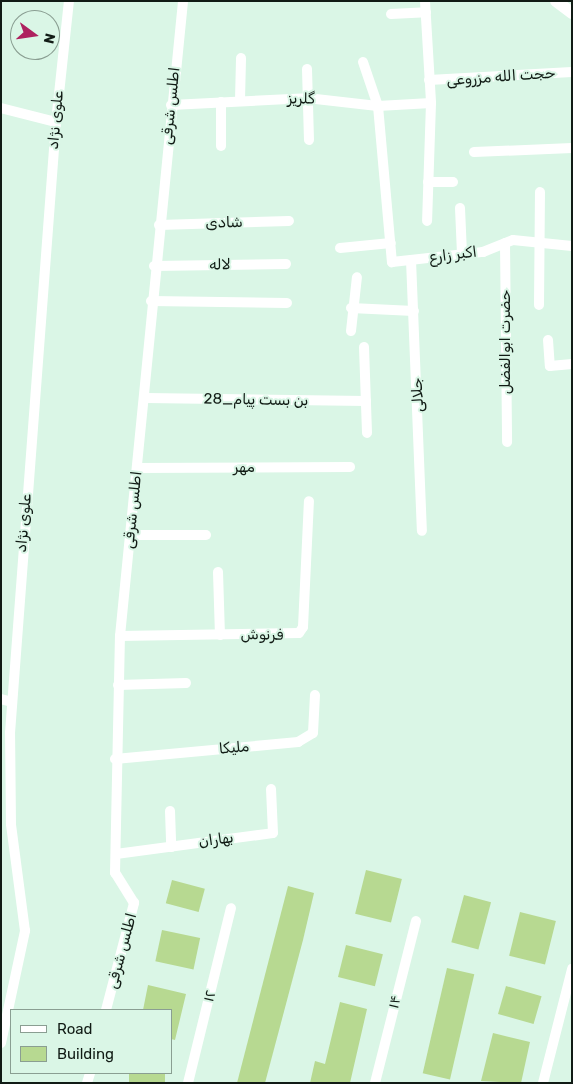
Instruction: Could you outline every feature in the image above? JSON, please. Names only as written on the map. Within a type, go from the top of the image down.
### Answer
[{"type":"street","name":"علوی نژاد","points":[[1,1043],[26,931],[11,824],[12,702],[56,122],[69,1]]},
{"type":"street","name":"اطلس شرقی","points":[[106,1009],[134,903],[115,872],[115,758],[120,636],[146,398],[154,266],[183,1]]},
{"type":"street","points":[[556,1],[572,13]]},
{"type":"street","points":[[391,14],[425,7],[431,104],[427,221]]},
{"type":"street","points":[[240,100],[241,58]]},
{"type":"street","points":[[340,248],[391,243],[378,106],[363,62]]},
{"type":"street","points":[[307,69],[309,140]]},
{"type":"street","name":"حجت الله مزروعی","points":[[430,80],[572,72]]},
{"type":"street","name":"گلریز","points":[[171,105],[307,98],[378,106],[431,104]]},
{"type":"street","points":[[221,102],[221,146]]},
{"type":"street","points":[[1,108],[56,122]]},
{"type":"street","points":[[474,152],[572,148]]},
{"type":"street","points":[[428,182],[453,182]]},
{"type":"street","points":[[539,305],[540,192]]},
{"type":"street","points":[[460,208],[462,254]]},
{"type":"street","name":"شادی","points":[[159,225],[289,221]]},
{"type":"street","name":"اکبر زارع","points":[[391,243],[392,262],[462,254],[505,243],[539,242],[572,246]]},
{"type":"street","name":"حضرت ابوالفضل","points":[[505,243],[506,442]]},
{"type":"street","name":"جلالی","points":[[411,260],[422,531]]},
{"type":"street","name":"لاله","points":[[154,266],[286,264]]},
{"type":"street","points":[[351,330],[351,308],[357,277]]},
{"type":"street","points":[[151,301],[287,303]]},
{"type":"street","points":[[351,308],[414,311]]},
{"type":"street","points":[[548,340],[550,366],[572,364]]},
{"type":"street","points":[[364,347],[367,433]]},
{"type":"street","name":"بن بست پیام_28","points":[[146,398],[366,401]]},
{"type":"street","name":"مهر","points":[[138,468],[350,467]]},
{"type":"street","name":"فرنوش","points":[[120,636],[292,636],[303,627],[309,501]]},
{"type":"street","points":[[131,535],[206,535]]},
{"type":"street","points":[[218,572],[220,635]]},
{"type":"street","points":[[118,685],[186,683]]},
{"type":"street","name":"ملیکا","points":[[115,758],[298,742],[313,733],[315,695]]},
{"type":"street","points":[[1,699],[12,702]]},
{"type":"street","name":"بهاران","points":[[116,854],[273,833],[271,789]]},
{"type":"street","points":[[170,811],[171,847]]},
{"type":"street","name":"۱۲","points":[[188,1083],[231,908]]},
{"type":"street","name":"۱۴","points":[[375,1083],[416,921]]},
{"type":"street","points":[[543,1083],[572,969]]},
{"type":"building","points":[[366,870],[402,879],[391,923],[355,914]]},
{"type":"building","points":[[172,880],[205,889],[199,912],[166,903]]},
{"type":"building","points":[[288,886],[314,893],[303,940],[265,1083],[237,1083]]},
{"type":"building","points":[[464,895],[491,902],[478,950],[451,942]]},
{"type":"building","points":[[520,912],[556,921],[545,965],[509,956]]},
{"type":"building","points":[[162,930],[200,938],[193,969],[155,961]]},
{"type":"building","points":[[346,945],[383,954],[375,986],[338,977]]},
{"type":"building","points":[[447,968],[474,974],[450,1080],[423,1073]]},
{"type":"building","points":[[148,985],[186,994],[175,1040],[172,1039],[172,1009],[143,1009]]},
{"type":"building","points":[[506,986],[542,996],[534,1024],[498,1014]]},
{"type":"building","points":[[340,1002],[367,1009],[350,1083],[310,1083],[315,1061],[325,1064]]},
{"type":"building","points":[[493,1033],[530,1042],[521,1083],[481,1081]]},
{"type":"building","points":[[129,1074],[165,1074],[165,1083],[129,1083]]}]
